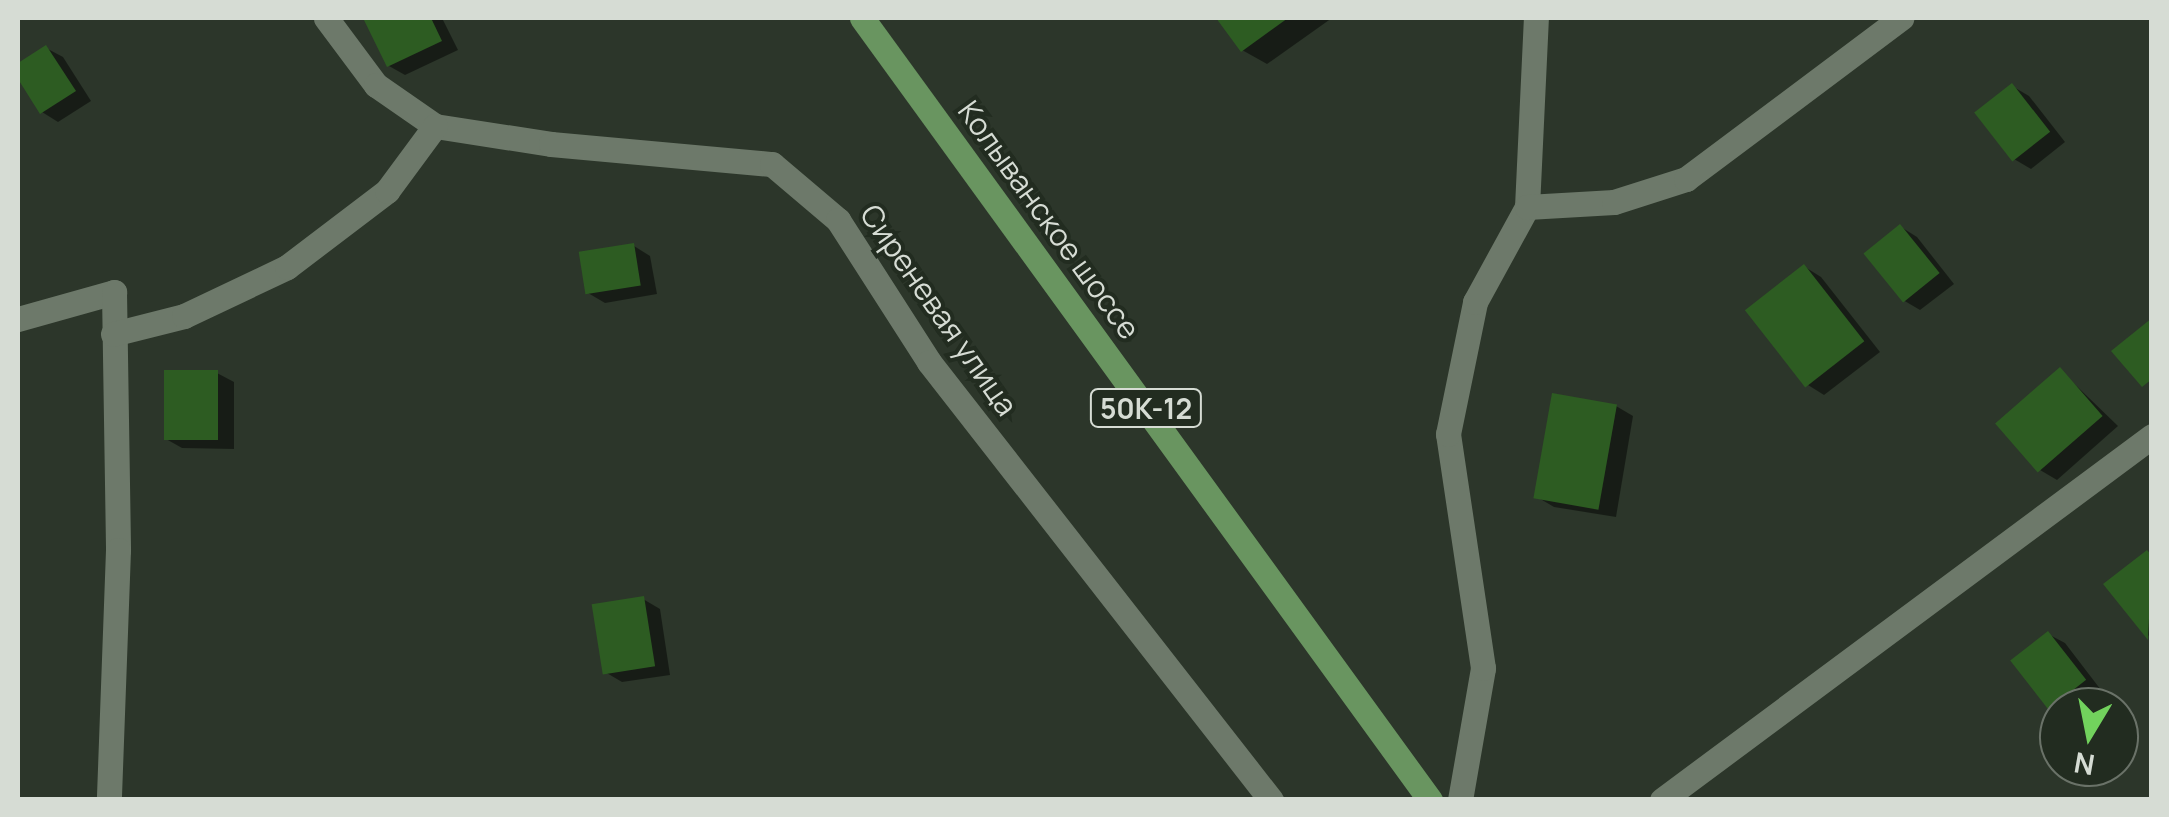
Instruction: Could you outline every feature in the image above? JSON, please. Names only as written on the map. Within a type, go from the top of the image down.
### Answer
[{"type":"main road","name":"Колыванское шоссе","points":[[862,18],[1430,800]]},
{"type":"street","name":"Сиреневая улица","points":[[326,18],[376,84],[435,126],[550,144],[772,164],[838,220],[929,362],[1271,800]]},
{"type":"street","points":[[1460,800],[1484,668],[1448,434],[1475,302],[1527,206],[1536,18]]},
{"type":"street","points":[[1527,206],[1614,202],[1686,180],[1901,18]]},
{"type":"street","points":[[113,334],[184,316],[286,267],[387,191],[435,126]]},
{"type":"street","points":[[18,319],[114,292],[118,550],[109,800]]},
{"type":"street","points":[[1662,800],[2152,436]]},
{"type":"building","points":[[363,18],[431,18],[442,41],[387,67]]},
{"type":"building","points":[[1216,18],[1288,18],[1241,52]]},
{"type":"building","points":[[46,45],[76,91],[40,114],[18,79],[18,63]]},
{"type":"building","points":[[2012,83],[2050,132],[2012,161],[1974,113]]},
{"type":"building","points":[[1900,224],[1940,273],[1903,303],[1863,254]]},
{"type":"building","points":[[634,243],[641,285],[585,294],[579,252]]},
{"type":"building","points":[[1804,264],[1864,341],[1805,387],[1745,310]]},
{"type":"building","points":[[2152,318],[2152,379],[2142,387],[2111,351]]},
{"type":"building","points":[[2060,367],[2103,416],[2038,472],[1995,423]]},
{"type":"building","points":[[164,370],[218,370],[218,440],[164,440]]},
{"type":"building","points":[[1552,393],[1617,404],[1598,510],[1533,498]]},
{"type":"building","points":[[2147,550],[2152,556],[2148,640],[2103,584]]},
{"type":"building","points":[[644,596],[655,666],[603,674],[592,604]]},
{"type":"building","points":[[2048,631],[2086,680],[2077,687],[2039,687],[2039,697],[2010,661]]}]
